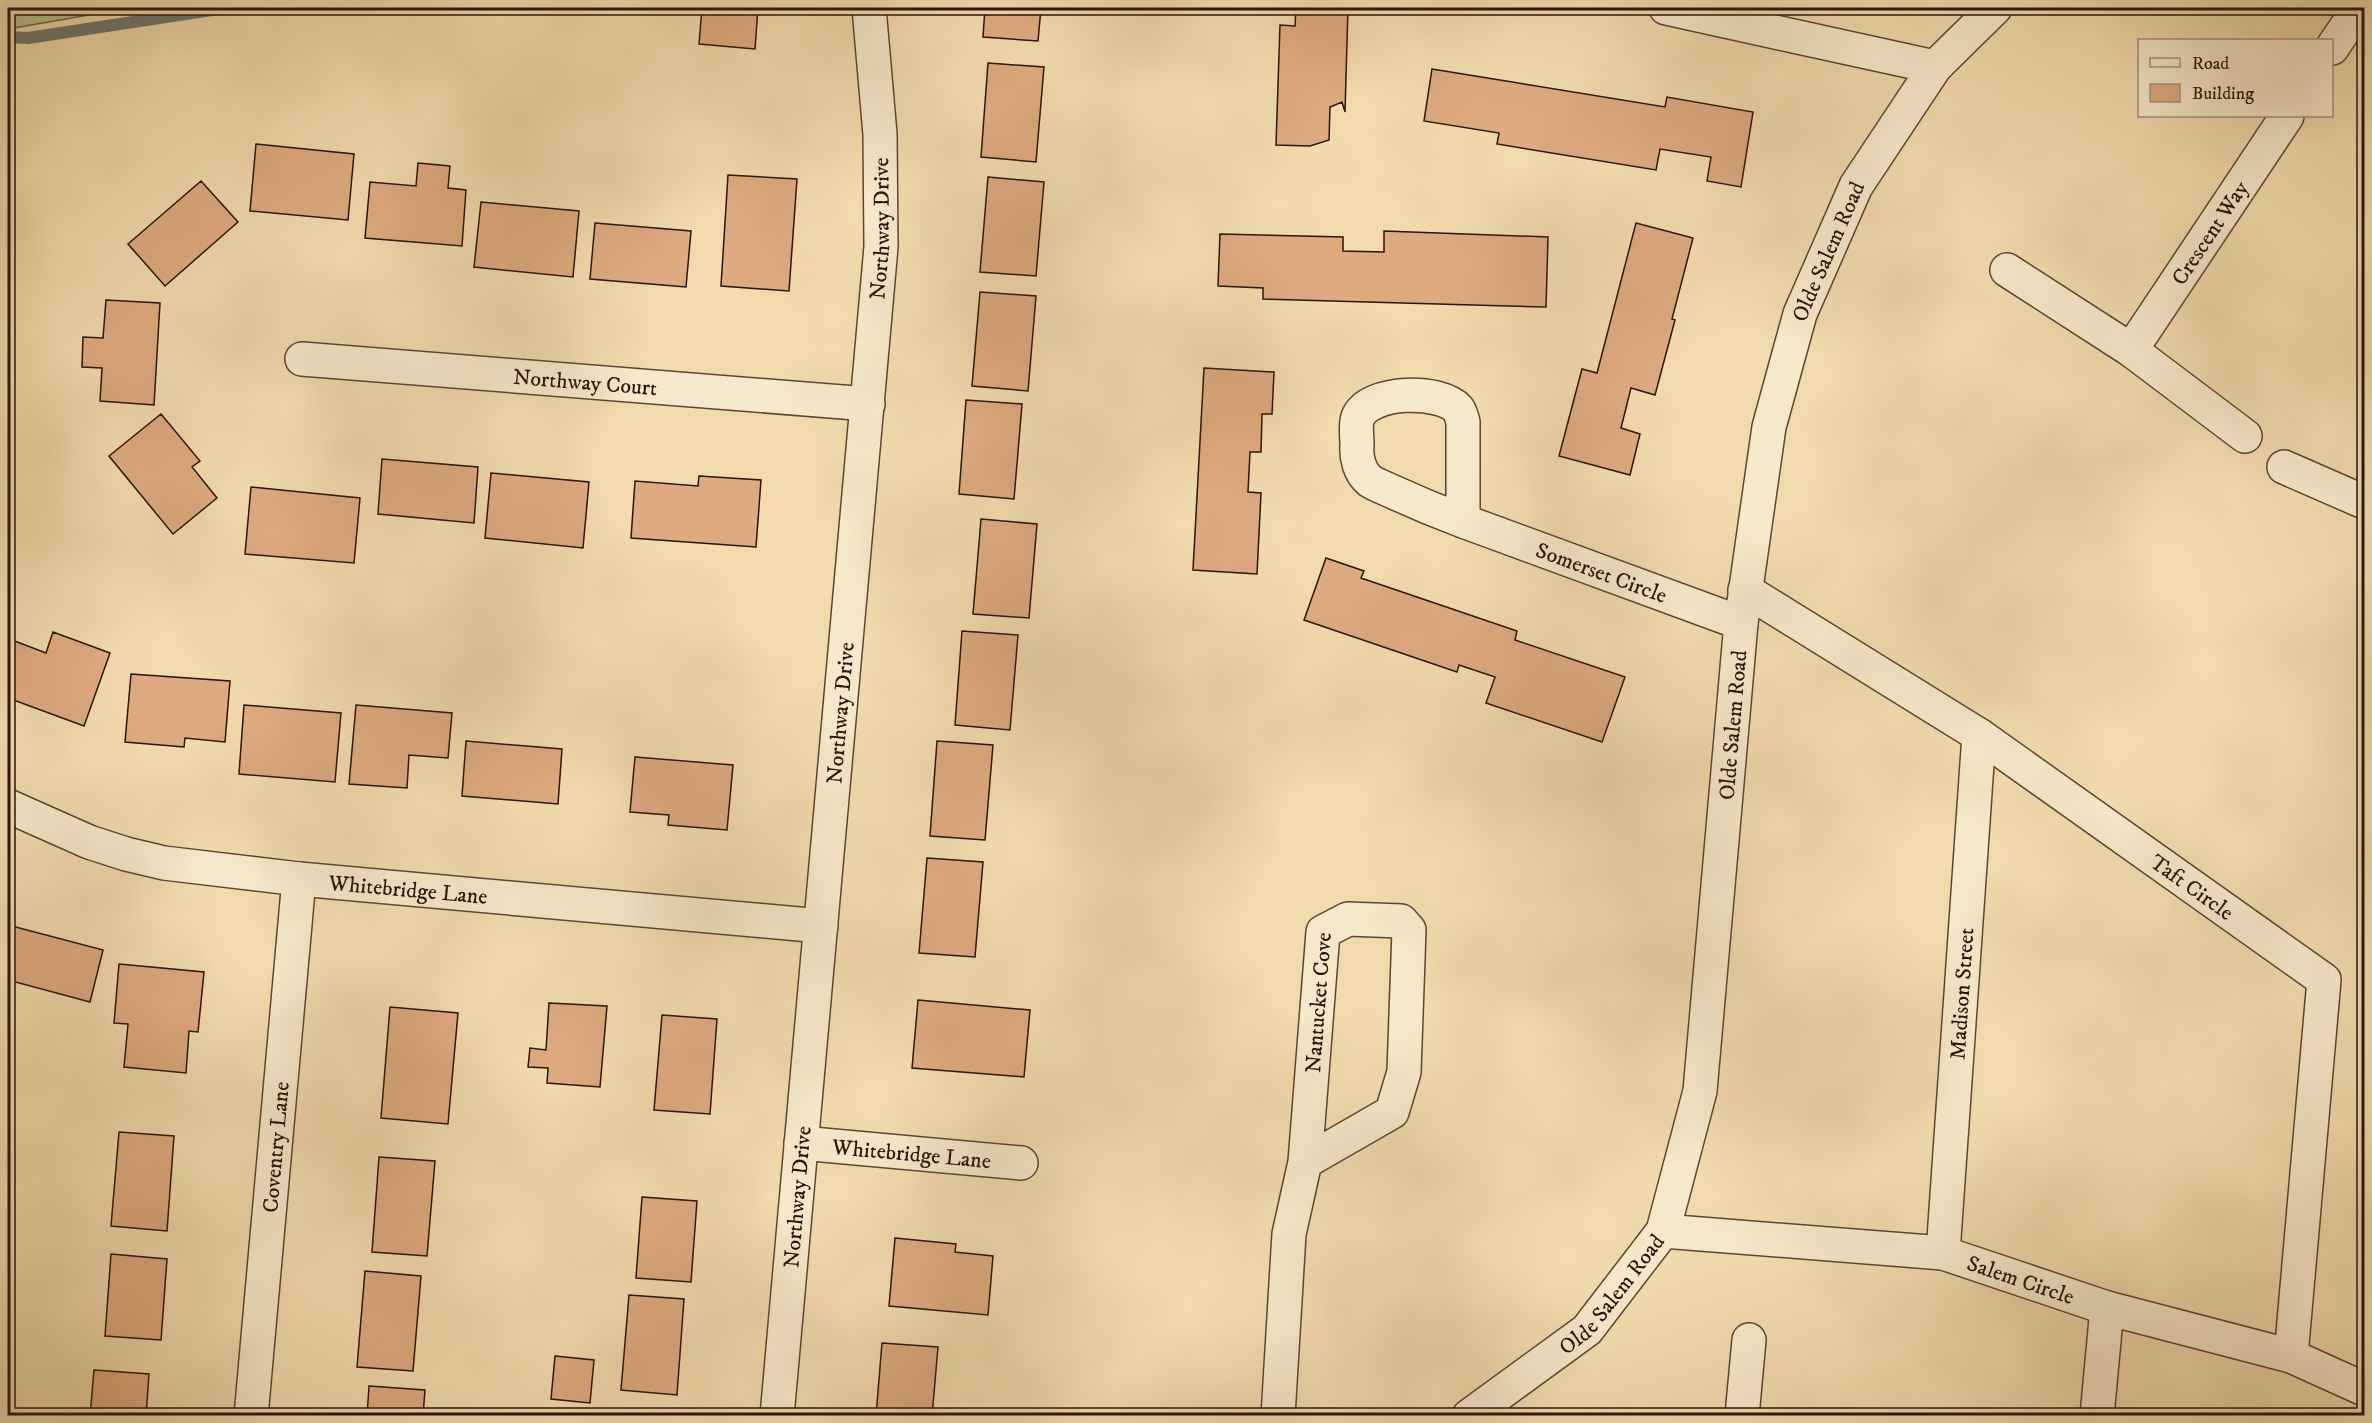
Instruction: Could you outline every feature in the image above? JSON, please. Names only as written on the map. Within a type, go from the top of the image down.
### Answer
[{"type":"street","name":"Northway Drive","points":[[777,1416],[881,247],[880,134],[869,8]]},
{"type":"street","points":[[1666,8],[1935,68]]},
{"type":"street","name":"Olde Salem Road","points":[[1469,1416],[1587,1330],[1663,1231],[1700,1091],[1741,623],[1769,427],[1800,314],[1856,186],[1935,68],[1995,8]]},
{"type":"street","points":[[2333,45],[2359,8]]},
{"type":"street","name":"Crescent Way","points":[[2131,350],[2286,117]]},
{"type":"street","points":[[2007,270],[2131,350],[2245,436]]},
{"type":"street","name":"Northway Court","points":[[302,359],[868,404]]},
{"type":"street","points":[[2284,467],[2364,502]]},
{"type":"street","name":"Somerset Circle","points":[[1463,521],[1741,623]]},
{"type":"street","name":"Taft Circle","points":[[1745,590],[1979,735],[2324,980],[2291,1356]]},
{"type":"street","name":"Madison Street","points":[[1943,1253],[1979,735]]},
{"type":"street","name":"Whitebridge Lane","points":[[8,806],[89,842],[164,863],[299,879],[821,926]]},
{"type":"street","name":"Coventry Lane","points":[[251,1416],[299,879]]},
{"type":"street","name":"Nantucket Cove","points":[[1278,1416],[1289,1234],[1305,1162],[1323,932],[1348,919],[1401,921],[1409,930],[1404,1072],[1392,1112],[1305,1162]]},
{"type":"street","name":"Whitebridge Lane","points":[[801,1143],[1021,1163]]},
{"type":"street","name":"Salem Circle","points":[[1663,1231],[1943,1253],[2106,1308],[2291,1356],[2364,1389]]},
{"type":"street","points":[[2097,1416],[2106,1308]]},
{"type":"street","points":[[1742,1416],[1749,1340]]},
{"type":"green space","points":[[8,8],[129,8],[8,29]]},
{"type":"building","points":[[702,8],[758,8],[755,49],[699,44]]},
{"type":"building","points":[[985,8],[1041,8],[1038,41],[983,37]]},
{"type":"building","points":[[1296,8],[1348,8],[1345,112],[1342,102],[1330,107],[1329,140],[1310,146],[1276,145],[1280,25],[1295,26]]},
{"type":"building","points":[[988,63],[1044,67],[1036,162],[981,157]]},
{"type":"building","points":[[1432,69],[1665,107],[1667,97],[1753,112],[1741,187],[1707,181],[1711,157],[1660,149],[1656,170],[1497,144],[1499,133],[1424,121]]},
{"type":"building","points":[[256,144],[354,154],[348,220],[250,211]]},
{"type":"building","points":[[418,163],[450,166],[448,188],[466,190],[462,246],[365,238],[370,182],[416,186]]},
{"type":"building","points":[[728,175],[797,179],[789,291],[721,286]]},
{"type":"building","points":[[988,177],[1044,182],[1036,276],[980,272]]},
{"type":"building","points":[[201,181],[238,222],[165,286],[128,244]]},
{"type":"building","points":[[481,202],[579,211],[573,277],[474,267]]},
{"type":"building","points":[[595,223],[691,231],[686,287],[590,279]]},
{"type":"building","points":[[1636,223],[1693,238],[1655,395],[1631,388],[1621,428],[1640,434],[1630,475],[1559,456],[1582,369],[1597,373]]},
{"type":"building","points":[[1384,231],[1548,237],[1546,307],[1263,299],[1263,288],[1218,286],[1220,234],[1343,237],[1343,251],[1384,252]]},
{"type":"building","points":[[980,292],[1036,296],[1028,391],[972,386]]},
{"type":"building","points":[[106,300],[160,303],[154,405],[100,401],[102,368],[82,367],[83,337],[103,338]]},
{"type":"building","points":[[1204,368],[1274,372],[1272,414],[1262,414],[1261,452],[1250,452],[1248,492],[1261,493],[1257,574],[1193,570]]},
{"type":"building","points":[[966,400],[1022,404],[1014,499],[959,494]]},
{"type":"building","points":[[161,414],[200,461],[192,467],[217,498],[173,534],[109,456]]},
{"type":"building","points":[[382,459],[478,467],[474,523],[378,514]]},
{"type":"building","points":[[491,473],[589,482],[583,548],[485,538]]},
{"type":"building","points":[[699,476],[761,480],[756,547],[631,538],[635,481],[698,486]]},
{"type":"building","points":[[251,487],[360,498],[354,563],[245,554]]},
{"type":"building","points":[[981,519],[1037,524],[1029,618],[973,614]]},
{"type":"building","points":[[1326,558],[1364,571],[1361,578],[1517,631],[1515,640],[1625,677],[1602,742],[1486,703],[1495,677],[1459,665],[1457,672],[1304,620]]},
{"type":"building","points":[[962,631],[1018,635],[1010,730],[955,725]]},
{"type":"building","points":[[53,632],[110,653],[84,726],[8,698],[8,651],[12,640],[46,653]]},
{"type":"building","points":[[131,674],[230,681],[225,742],[185,738],[184,747],[125,742]]},
{"type":"building","points":[[244,705],[341,713],[335,782],[239,774]]},
{"type":"building","points":[[356,705],[452,713],[448,758],[409,755],[407,788],[349,784]]},
{"type":"building","points":[[466,741],[562,749],[558,804],[462,796]]},
{"type":"building","points":[[937,741],[993,745],[985,840],[930,836]]},
{"type":"building","points":[[635,757],[733,765],[727,830],[668,825],[669,815],[630,812]]},
{"type":"building","points":[[927,858],[983,862],[975,957],[919,953]]},
{"type":"building","points":[[8,925],[103,950],[90,1002],[8,980]]},
{"type":"building","points":[[119,964],[204,972],[198,1032],[189,1031],[186,1073],[124,1067],[128,1024],[114,1023]]},
{"type":"building","points":[[918,1000],[1030,1010],[1024,1077],[912,1068]]},
{"type":"building","points":[[549,1003],[607,1006],[600,1087],[547,1083],[548,1068],[528,1067],[530,1048],[546,1050]]},
{"type":"building","points":[[390,1007],[458,1013],[448,1124],[381,1118]]},
{"type":"building","points":[[662,1015],[717,1019],[710,1114],[654,1110]]},
{"type":"building","points":[[119,1132],[174,1136],[167,1231],[111,1226]]},
{"type":"building","points":[[379,1157],[435,1161],[427,1256],[372,1252]]},
{"type":"building","points":[[642,1197],[697,1201],[691,1282],[636,1278]]},
{"type":"building","points":[[895,1238],[956,1244],[955,1252],[993,1256],[988,1315],[889,1306]]},
{"type":"building","points":[[111,1254],[167,1259],[161,1340],[105,1336]]},
{"type":"building","points":[[365,1271],[421,1276],[413,1371],[357,1367]]},
{"type":"building","points":[[629,1295],[684,1299],[677,1395],[621,1390]]},
{"type":"building","points":[[882,1343],[938,1347],[932,1416],[876,1416]]},
{"type":"building","points":[[555,1356],[594,1360],[590,1403],[551,1399]]},
{"type":"building","points":[[94,1370],[149,1374],[146,1416],[90,1416]]},
{"type":"building","points":[[369,1386],[425,1390],[423,1416],[367,1416]]},
{"type":"waterway","points":[[8,37],[28,38],[225,8]]}]
